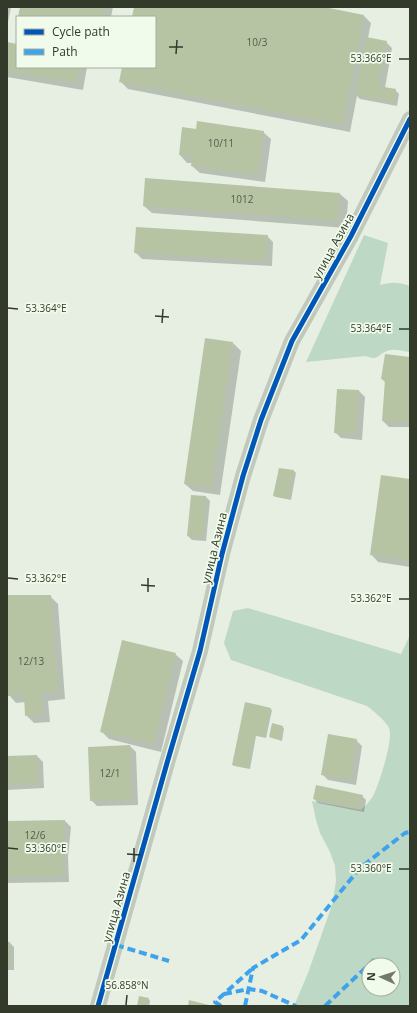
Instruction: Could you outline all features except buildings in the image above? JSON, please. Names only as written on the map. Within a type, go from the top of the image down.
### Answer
[{"type":"street","name":"улица Азина","points":[[98,1006],[200,651],[222,554],[260,420],[292,341],[408,126]]},
{"type":"green space","points":[[364,235],[388,243],[380,285],[395,283],[410,286],[410,352],[390,350],[376,358],[365,356],[306,362]]},
{"type":"green space","points":[[248,608],[401,654],[410,635],[410,1006],[294,1006],[308,973],[332,905],[336,881],[335,866],[330,852],[320,833],[312,801],[361,810],[373,796],[379,782],[388,751],[390,733],[389,728],[379,716],[367,706],[231,660],[224,643],[233,611]]},
{"type":"marked path","points":[[245,1006],[253,968],[301,940],[360,868],[405,833],[410,832]]},
{"type":"marked path","points":[[116,945],[169,961]]},
{"type":"marked path","points":[[221,1006],[215,1002],[253,968]]},
{"type":"marked path","points":[[325,1006],[361,972]]},
{"type":"marked path","points":[[224,994],[249,989],[262,991],[296,1006]]},
{"type":"cycle path","points":[[98,1006],[200,651],[222,554],[243,476],[261,420],[292,341],[351,236],[410,119]]}]
